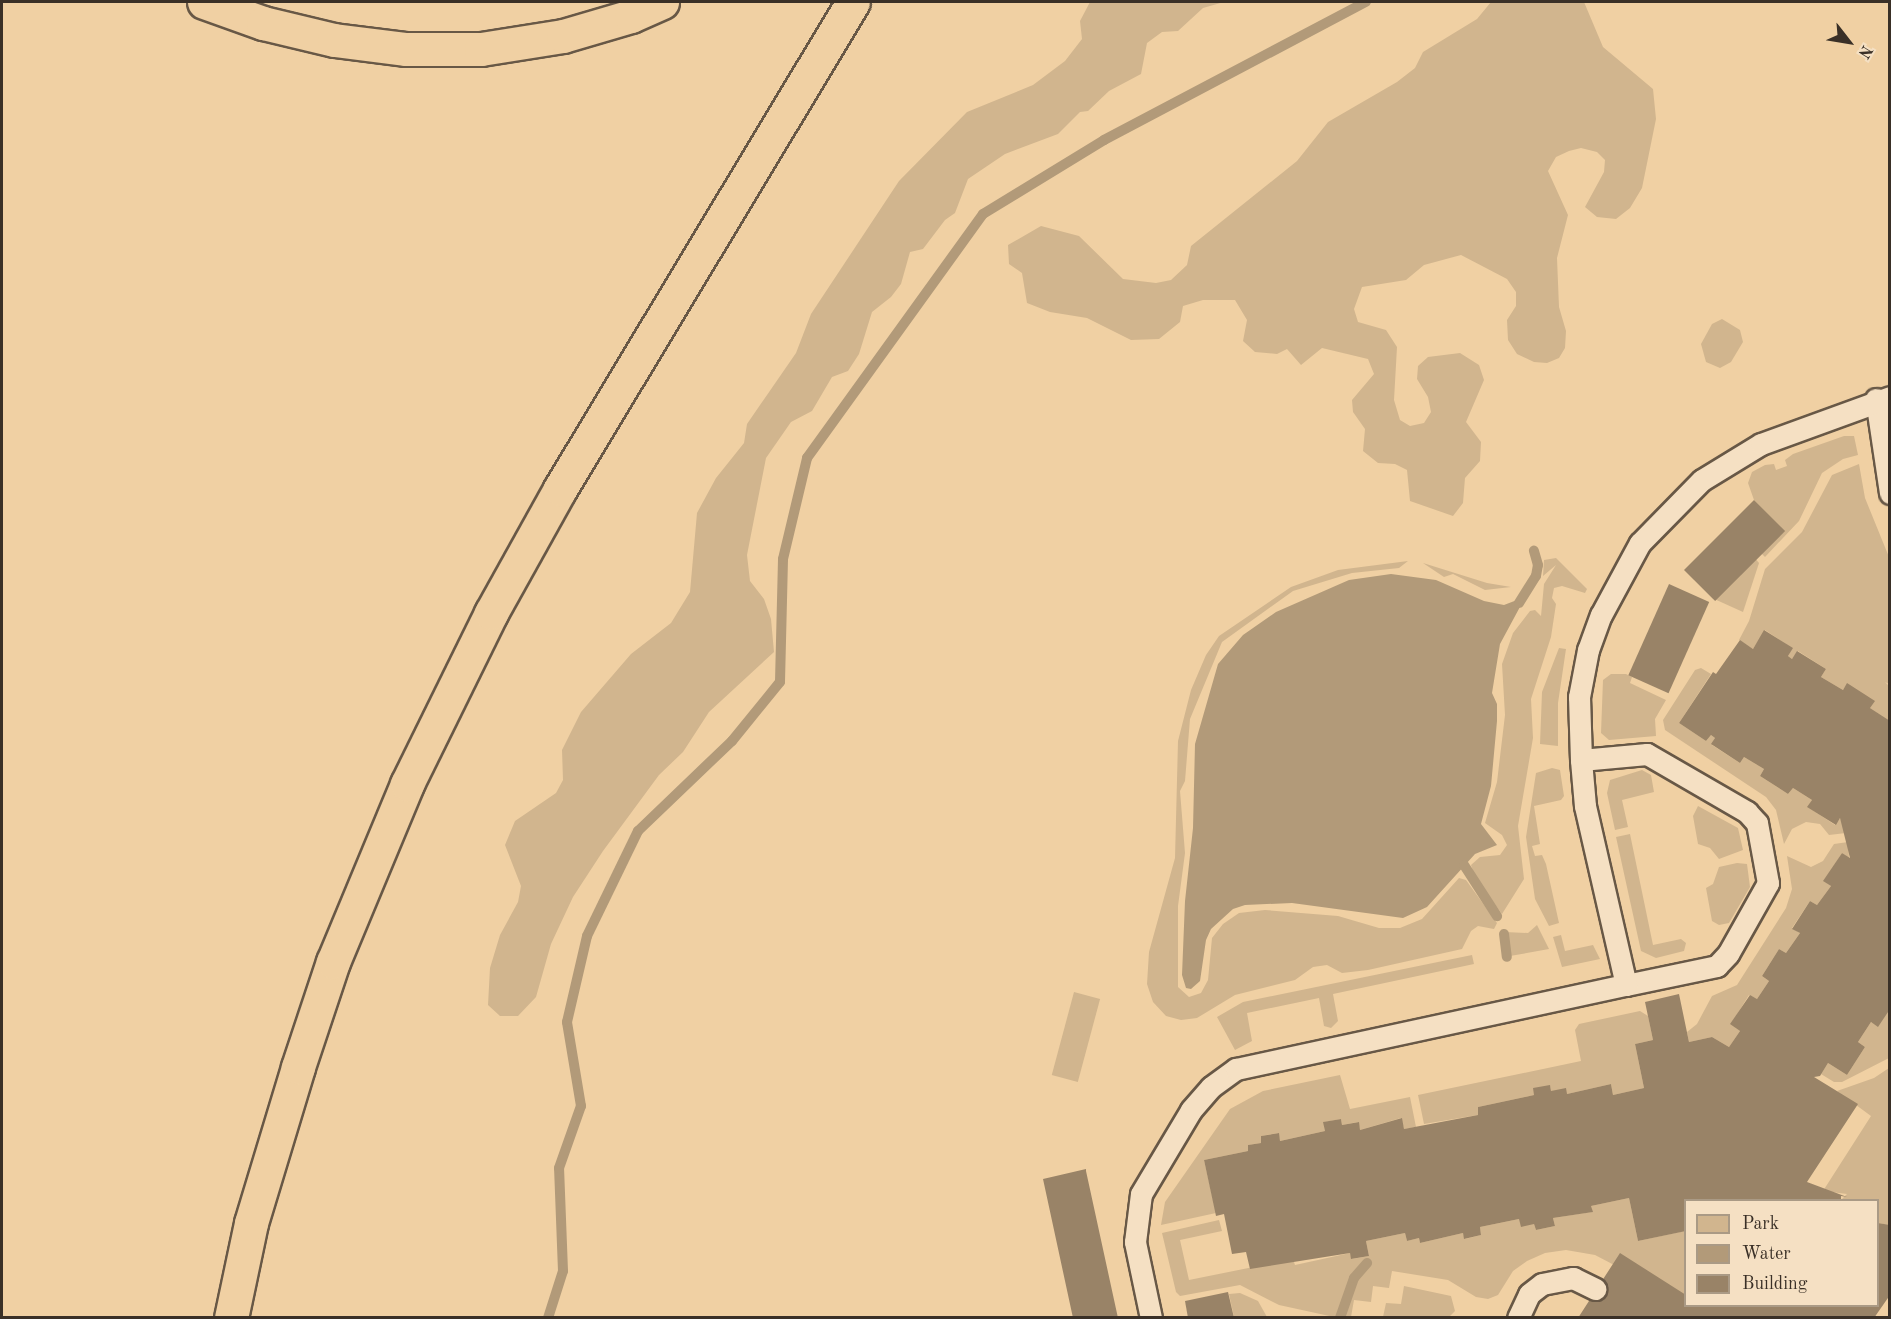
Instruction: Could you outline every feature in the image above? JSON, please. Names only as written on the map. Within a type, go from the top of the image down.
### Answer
[{"type":"highway","points":[[204,2],[263,23],[334,40],[406,49],[481,49],[563,36],[631,16],[662,2]]},
{"type":"highway","points":[[231,1317],[251,1223],[298,1067],[333,962],[407,784],[491,613],[560,489],[853,2]]},
{"type":"lane","points":[[1626,985],[1585,806],[1579,697],[1588,650],[1619,575],[1640,543],[1702,480],[1741,456],[1883,398],[1890,493]]},
{"type":"lane","points":[[1151,1317],[1135,1242],[1141,1194],[1191,1110],[1211,1087],[1236,1069],[1717,966],[1728,954],[1768,883],[1757,823],[1747,812],[1647,754],[1581,760]]},
{"type":"lane","points":[[1518,1317],[1529,1294],[1557,1278],[1573,1278],[1596,1289]]},
{"type":"green space","points":[[1090,2],[1224,2],[1203,8],[1178,31],[1162,32],[1147,43],[1141,74],[1109,91],[1088,111],[1080,112],[1058,134],[1005,154],[968,179],[955,213],[945,220],[923,249],[910,252],[901,284],[891,297],[872,312],[859,354],[848,371],[832,377],[812,411],[791,422],[766,458],[747,555],[750,581],[764,599],[771,619],[774,652],[709,712],[683,752],[659,775],[603,851],[573,897],[551,944],[536,997],[518,1016],[500,1016],[488,1005],[490,968],[500,935],[518,902],[521,886],[505,845],[515,821],[556,793],[563,780],[562,750],[581,712],[631,654],[671,623],[690,592],[697,513],[716,478],[744,443],[747,424],[796,353],[811,314],[899,181],[967,112],[1033,85],[1065,61],[1082,39],[1080,21]]},
{"type":"green space","points":[[1491,2],[1584,2],[1603,47],[1653,89],[1656,119],[1642,188],[1630,208],[1616,219],[1597,217],[1585,207],[1604,172],[1605,160],[1597,152],[1581,148],[1569,151],[1556,157],[1548,171],[1568,215],[1557,258],[1559,307],[1566,331],[1565,348],[1559,358],[1547,363],[1534,362],[1517,354],[1508,340],[1507,320],[1516,306],[1516,292],[1507,279],[1461,255],[1424,265],[1406,280],[1362,287],[1354,309],[1358,322],[1386,330],[1397,347],[1394,400],[1400,420],[1410,426],[1424,423],[1431,412],[1428,397],[1417,379],[1418,366],[1428,357],[1460,353],[1479,365],[1484,380],[1466,422],[1481,442],[1480,461],[1465,478],[1463,503],[1453,516],[1410,501],[1407,470],[1395,464],[1378,463],[1363,451],[1365,429],[1353,412],[1352,400],[1374,374],[1368,359],[1322,348],[1301,365],[1287,349],[1277,354],[1255,352],[1243,341],[1247,320],[1235,300],[1203,300],[1183,306],[1180,322],[1159,339],[1131,340],[1087,318],[1050,312],[1027,303],[1022,273],[1009,264],[1008,245],[1041,226],[1079,236],[1123,279],[1156,283],[1171,280],[1187,265],[1191,246],[1297,161],[1328,122],[1397,82],[1415,68],[1423,52],[1477,19]]},
{"type":"green space","points":[[1722,319],[1740,330],[1743,342],[1731,362],[1720,368],[1706,362],[1701,344],[1712,324]]},
{"type":"green space","points":[[1844,436],[1854,436],[1858,455],[1843,459],[1822,473],[1799,521],[1765,557],[1761,553],[1784,531],[1754,500],[1748,483],[1752,472],[1765,465],[1774,464],[1776,470],[1787,466],[1785,460],[1793,454]]},
{"type":"green space","points":[[1859,464],[1865,498],[1889,557],[1889,684],[1885,682],[1889,686],[1889,721],[1870,708],[1847,684],[1843,690],[1821,677],[1826,669],[1798,651],[1792,659],[1788,656],[1792,648],[1765,630],[1753,649],[1739,640],[1749,621],[1765,569],[1802,532],[1832,475]]},
{"type":"green space","points":[[1556,558],[1587,589],[1585,593],[1562,586],[1554,588],[1552,598],[1556,604],[1551,637],[1531,699],[1533,738],[1518,826],[1524,879],[1502,914],[1475,877],[1471,865],[1480,857],[1500,855],[1507,845],[1502,835],[1485,823],[1497,782],[1505,715],[1502,664],[1513,633],[1530,611],[1535,610],[1541,616],[1544,584],[1556,565],[1543,576],[1544,560]]},
{"type":"green space","points":[[1755,558],[1759,563],[1743,612],[1712,598]]},
{"type":"green space","points":[[1408,561],[1399,568],[1352,573],[1293,591],[1222,642],[1190,719],[1185,781],[1180,791],[1185,853],[1178,906],[1178,987],[1189,997],[1201,993],[1208,980],[1212,938],[1223,924],[1239,913],[1265,910],[1338,916],[1379,928],[1400,928],[1422,919],[1459,878],[1466,880],[1497,923],[1494,929],[1478,926],[1471,931],[1462,949],[1368,970],[1342,973],[1327,965],[1313,967],[1295,980],[1235,995],[1197,1018],[1181,1020],[1166,1016],[1153,1002],[1147,984],[1149,952],[1175,858],[1178,741],[1191,690],[1206,655],[1219,636],[1291,587],[1338,570]]},
{"type":"green space","points":[[1423,563],[1487,583],[1511,587],[1485,590],[1453,574],[1444,577]]},
{"type":"green space","points":[[1559,648],[1566,649],[1558,703],[1558,746],[1540,744],[1542,692]]},
{"type":"green space","points":[[1701,668],[1711,674],[1679,723],[1706,741],[1711,735],[1715,738],[1712,745],[1740,763],[1744,757],[1764,769],[1760,776],[1788,794],[1793,788],[1812,800],[1808,807],[1835,825],[1840,818],[1846,833],[1829,835],[1820,824],[1806,822],[1792,829],[1784,844],[1776,810],[1766,797],[1665,730],[1663,720],[1695,670]]},
{"type":"green space","points":[[1611,674],[1626,674],[1632,677],[1630,683],[1666,700],[1655,719],[1656,736],[1609,740],[1601,733],[1603,680]]},
{"type":"green space","points":[[1552,768],[1560,770],[1564,796],[1561,800],[1534,806],[1540,844],[1532,846],[1535,856],[1542,855],[1546,864],[1559,923],[1549,926],[1535,899],[1526,837],[1536,773]]},
{"type":"green space","points":[[1642,770],[1651,775],[1654,792],[1622,800],[1628,827],[1615,830],[1607,793],[1610,780]]},
{"type":"green space","points":[[1698,806],[1738,828],[1743,850],[1719,859],[1710,848],[1698,844],[1693,816]]},
{"type":"green space","points":[[1630,834],[1653,945],[1681,939],[1686,943],[1684,951],[1656,958],[1641,951],[1616,837]]},
{"type":"green space","points":[[1848,842],[1849,858],[1842,853],[1824,881],[1831,886],[1817,905],[1810,901],[1792,928],[1800,933],[1786,953],[1779,949],[1762,976],[1769,981],[1757,999],[1749,995],[1731,1024],[1740,1031],[1729,1047],[1712,1037],[1689,1042],[1687,1032],[1697,1024],[1712,996],[1737,985],[1786,908],[1792,889],[1787,856],[1811,867],[1823,861],[1834,844]]},
{"type":"green space","points":[[1737,863],[1747,864],[1750,887],[1729,923],[1719,925],[1712,921],[1706,888],[1713,884],[1719,867]]},
{"type":"green space","points":[[1537,925],[1549,949],[1510,956],[1505,932],[1528,933]]},
{"type":"green space","points":[[1561,935],[1565,951],[1593,945],[1600,959],[1562,967],[1553,937]]},
{"type":"green space","points":[[1472,955],[1474,964],[1333,994],[1338,1021],[1331,1028],[1324,1026],[1319,998],[1247,1013],[1252,1041],[1235,1050],[1217,1017],[1243,1002]]},
{"type":"green space","points":[[1074,992],[1100,999],[1078,1082],[1052,1075]]},
{"type":"green space","points":[[1889,1009],[1889,1058],[1842,1082],[1834,1082],[1821,1074],[1828,1063],[1847,1075],[1865,1047],[1858,1042],[1871,1022],[1878,1026]]},
{"type":"green space","points":[[1640,1011],[1648,1016],[1653,1040],[1635,1044],[1644,1088],[1613,1095],[1611,1084],[1567,1094],[1551,1091],[1550,1086],[1534,1095],[1478,1107],[1478,1115],[1424,1124],[1418,1095],[1581,1061],[1575,1030],[1579,1024]]},
{"type":"green space","points":[[1889,1068],[1889,1225],[1879,1223],[1879,1199],[1842,1199],[1847,1194],[1823,1191],[1871,1116],[1837,1091],[1874,1078]]},
{"type":"green space","points":[[1340,1075],[1350,1109],[1410,1097],[1416,1127],[1404,1129],[1401,1118],[1360,1130],[1358,1122],[1342,1125],[1341,1119],[1324,1122],[1325,1131],[1280,1141],[1278,1133],[1261,1136],[1261,1143],[1248,1145],[1248,1151],[1204,1160],[1216,1213],[1161,1225],[1165,1202],[1230,1109],[1263,1091]]},
{"type":"green space","points":[[1629,1198],[1638,1241],[1684,1231],[1684,1301],[1595,1255],[1566,1250],[1545,1253],[1527,1261],[1513,1271],[1498,1295],[1488,1299],[1476,1297],[1448,1280],[1392,1271],[1389,1288],[1373,1286],[1371,1302],[1354,1300],[1351,1317],[1334,1317],[1279,1305],[1240,1285],[1180,1296],[1176,1292],[1162,1233],[1219,1220],[1222,1231],[1180,1240],[1189,1280],[1293,1259],[1295,1265],[1350,1253],[1352,1259],[1369,1256],[1366,1241],[1405,1233],[1407,1241],[1419,1238],[1420,1243],[1463,1233],[1465,1239],[1481,1235],[1480,1227],[1519,1219],[1534,1224],[1536,1230],[1555,1226],[1553,1218],[1592,1212],[1591,1206]]},
{"type":"green space","points":[[1404,1286],[1451,1296],[1455,1311],[1449,1317],[1383,1317],[1386,1303],[1401,1304]]},
{"type":"green space","points":[[1240,1293],[1258,1301],[1267,1317],[1234,1317],[1229,1294]]},
{"type":"water","points":[[1391,574],[1436,580],[1484,601],[1504,605],[1517,600],[1521,605],[1500,644],[1492,693],[1497,704],[1497,721],[1491,786],[1481,824],[1497,845],[1475,854],[1427,907],[1403,918],[1292,903],[1245,905],[1233,909],[1211,929],[1206,940],[1200,981],[1191,989],[1186,988],[1182,975],[1185,901],[1193,828],[1195,744],[1218,664],[1243,635],[1276,612],[1349,580]]},
{"type":"building","points":[[1754,500],[1785,531],[1715,601],[1684,570]]},
{"type":"building","points":[[1669,584],[1709,602],[1669,693],[1628,675]]},
{"type":"building","points":[[1764,630],[1793,648],[1788,656],[1792,659],[1797,651],[1826,669],[1821,677],[1843,690],[1847,683],[1875,701],[1870,708],[1890,721],[1890,1009],[1878,1027],[1871,1022],[1858,1042],[1865,1047],[1847,1075],[1828,1063],[1820,1076],[1814,1077],[1858,1104],[1807,1182],[1847,1197],[1841,1196],[1841,1199],[1684,1199],[1684,1231],[1638,1241],[1629,1198],[1591,1206],[1593,1212],[1553,1218],[1555,1226],[1536,1230],[1534,1224],[1521,1227],[1519,1219],[1480,1227],[1481,1235],[1464,1239],[1463,1233],[1420,1243],[1419,1238],[1407,1241],[1405,1233],[1366,1241],[1369,1256],[1351,1259],[1350,1253],[1250,1269],[1246,1252],[1232,1254],[1224,1214],[1216,1216],[1204,1160],[1248,1151],[1248,1145],[1261,1143],[1261,1136],[1279,1133],[1280,1141],[1325,1131],[1323,1122],[1341,1119],[1342,1125],[1359,1122],[1360,1130],[1402,1118],[1404,1129],[1478,1115],[1478,1107],[1534,1095],[1533,1088],[1550,1085],[1551,1091],[1566,1088],[1567,1094],[1611,1084],[1613,1095],[1644,1088],[1635,1044],[1653,1040],[1645,1002],[1679,994],[1689,1042],[1712,1037],[1729,1047],[1740,1031],[1730,1024],[1750,995],[1757,999],[1769,981],[1762,976],[1779,949],[1786,953],[1800,933],[1792,929],[1810,901],[1817,905],[1831,886],[1823,881],[1842,853],[1850,858],[1840,818],[1836,825],[1807,807],[1812,800],[1793,788],[1788,794],[1760,776],[1764,769],[1744,757],[1740,763],[1711,744],[1715,738],[1711,735],[1706,741],[1679,723],[1713,672],[1716,674],[1740,640],[1753,649]]},
{"type":"building","points":[[1086,1169],[1118,1318],[1073,1318],[1043,1179]]},
{"type":"building","points":[[1879,1223],[1890,1225],[1890,1295],[1874,1318],[1578,1318],[1620,1253],[1684,1294],[1684,1307],[1879,1307]]},
{"type":"building","points":[[1228,1292],[1234,1318],[1188,1318],[1185,1301]]},
{"type":"waterway","points":[[548,1318],[563,1271],[559,1168],[581,1106],[567,1022],[587,936],[638,831],[732,741],[780,682],[783,559],[807,458],[983,214],[1104,140],[1366,2]]},
{"type":"waterway","points":[[1519,603],[1536,576],[1538,565],[1534,551]]},
{"type":"waterway","points":[[1464,865],[1497,916]]},
{"type":"waterway","points":[[1504,934],[1507,957]]},
{"type":"waterway","points":[[1340,1318],[1354,1278],[1367,1263]]}]
